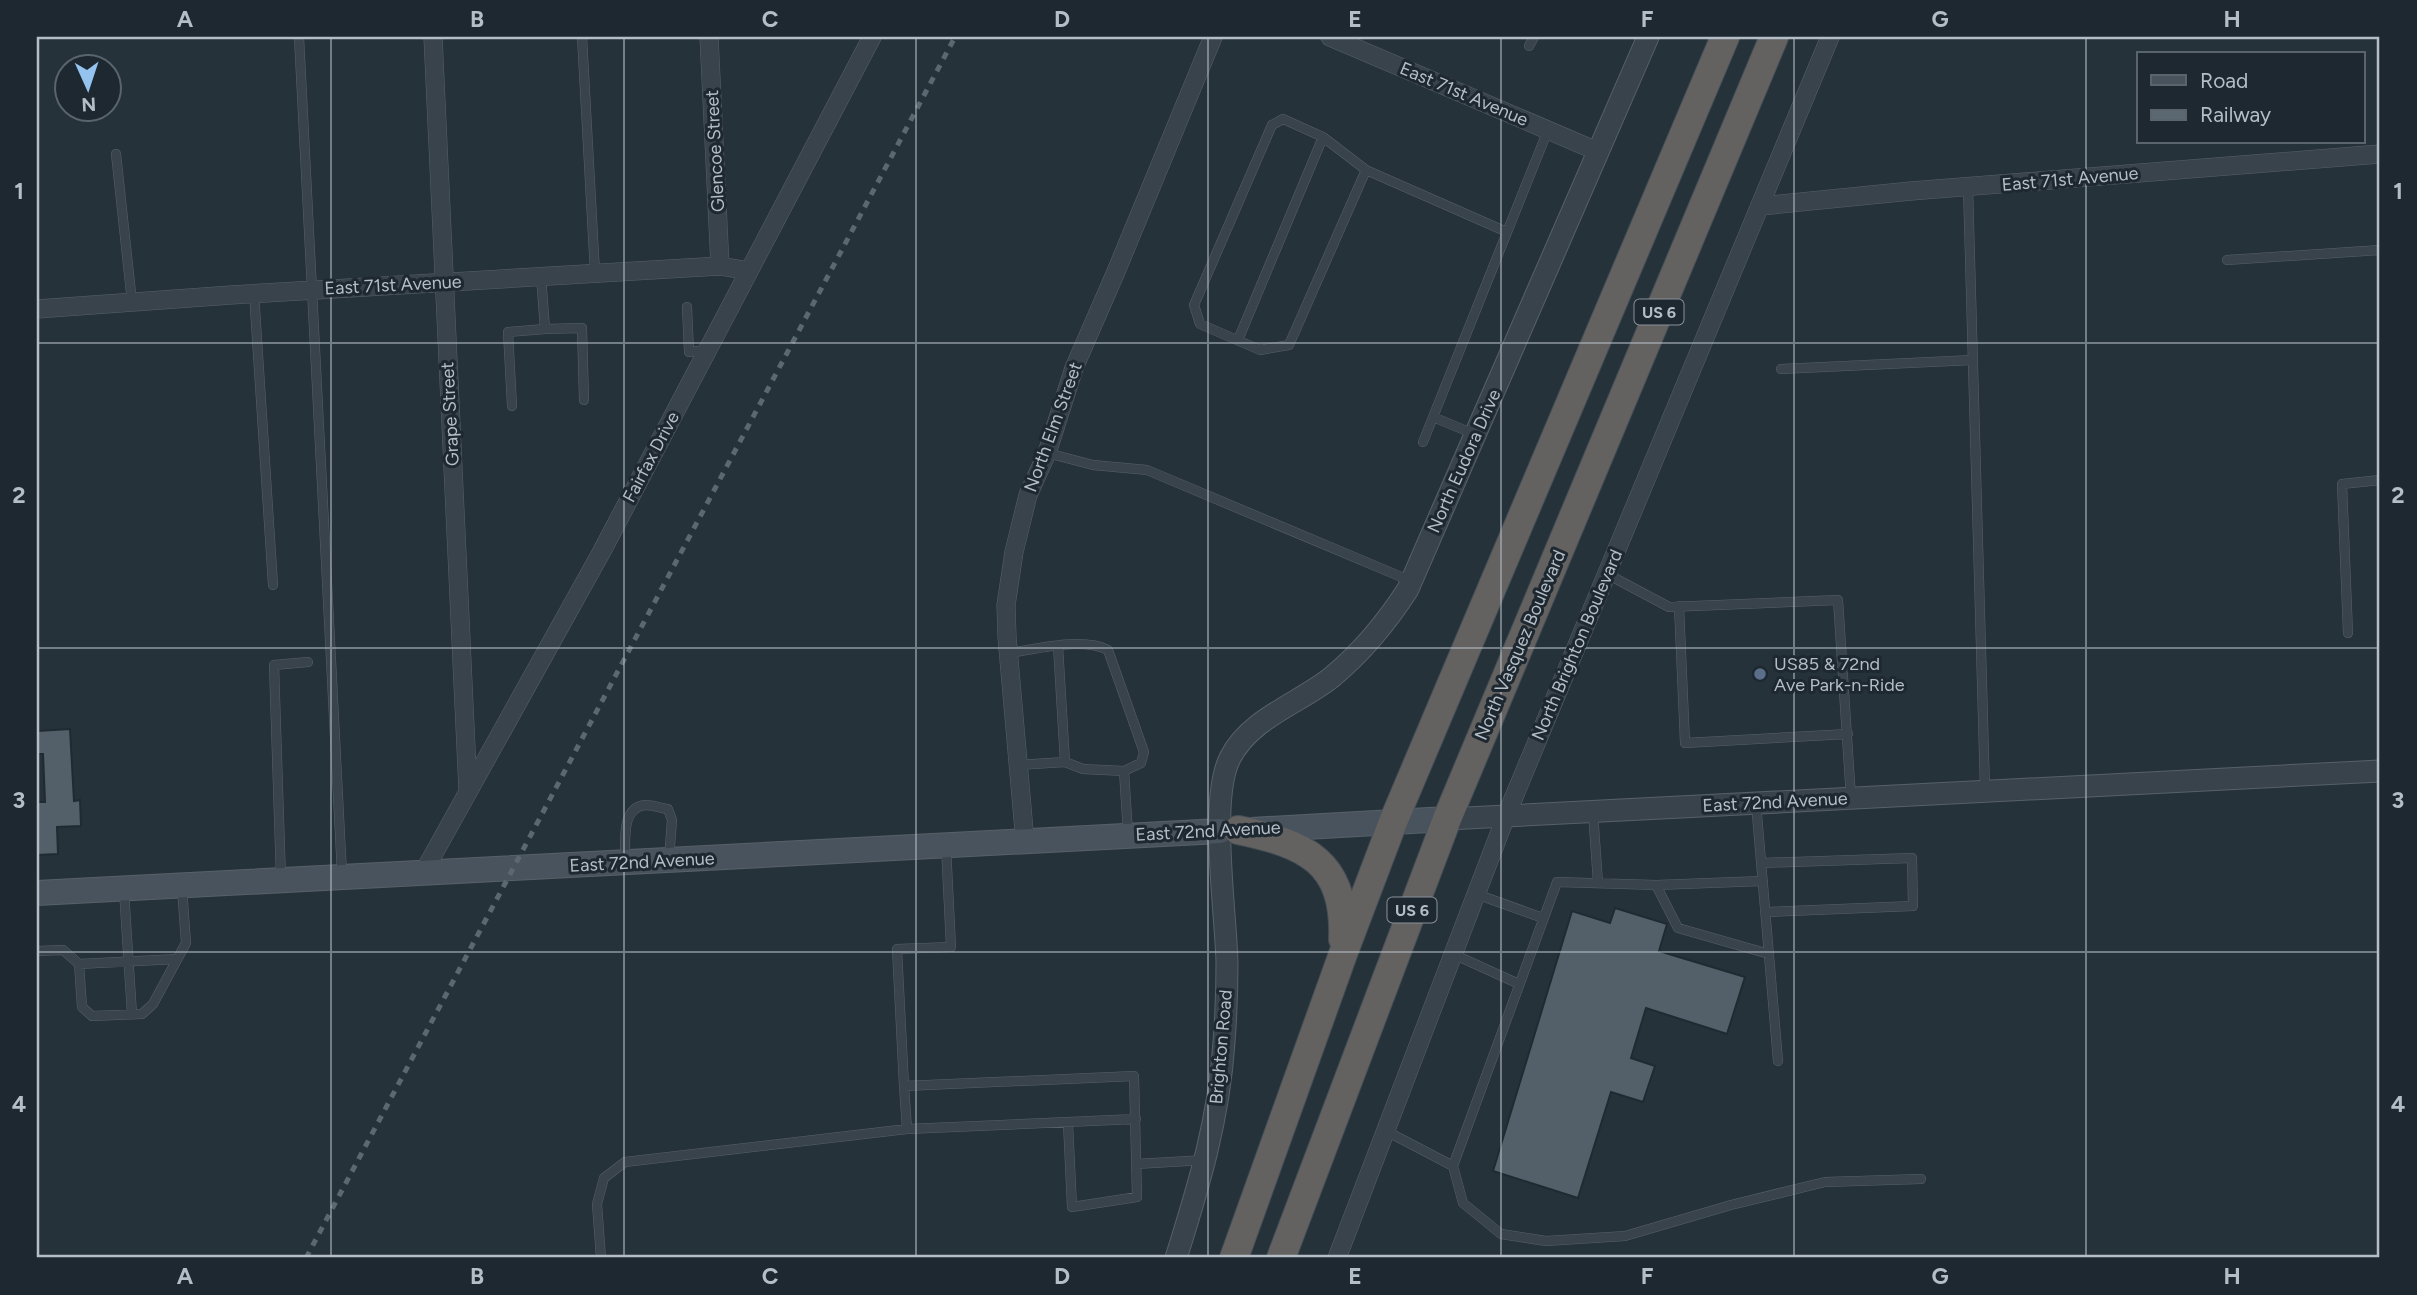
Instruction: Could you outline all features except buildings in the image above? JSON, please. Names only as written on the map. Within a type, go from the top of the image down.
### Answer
[{"type":"highway","name":"US 6","points":[[1234,1258],[1342,954],[1394,822],[1725,37]]},
{"type":"highway","name":"North Vasquez Boulevard","points":[[1281,1258],[1447,820],[1774,37]]},
{"type":"highway","points":[[1229,831],[1287,842],[1309,854],[1329,873],[1338,888],[1342,904],[1342,954]]},
{"type":"main road","name":"East 72nd Avenue","points":[[37,893],[1447,820]]},
{"type":"street","name":"Grape Street","points":[[433,37],[468,791]]},
{"type":"street","name":"Glencoe Street","points":[[709,37],[720,266]]},
{"type":"street","name":"Fairfax Drive","points":[[423,873],[602,551],[872,37]]},
{"type":"street","name":"North Elm Street","points":[[1026,842],[1017,765],[1006,605],[1014,552],[1028,495],[1047,453],[1074,368],[1213,37]]},
{"type":"street","name":"East 71st Avenue","points":[[1330,37],[1599,152]]},
{"type":"street","name":"North Eudora Drive","points":[[1229,831],[1221,786],[1231,755],[1256,727],[1332,677],[1363,649],[1393,613],[1411,581],[1599,152],[1646,37]]},
{"type":"street","name":"North Brighton Boulevard","points":[[1337,1258],[1506,816],[1830,37]]},
{"type":"street","name":"East 71st Avenue","points":[[1761,206],[2380,154]]},
{"type":"street","name":"East 71st Avenue","points":[[37,309],[254,293],[720,266],[749,271]]},
{"type":"street","name":"East 72nd Avenue","points":[[1447,820],[2380,771]]},
{"type":"street","name":"Brighton Road","points":[[1176,1258],[1207,1160],[1217,1108],[1224,1043],[1229,831]]},
{"type":"lane","points":[[299,37],[342,877]]},
{"type":"lane","points":[[582,37],[595,273]]},
{"type":"lane","points":[[1366,170],[1289,345],[1260,350],[1200,324],[1194,305],[1272,125],[1283,119],[1323,137],[1366,170],[1507,232]]},
{"type":"lane","points":[[1423,442],[1548,130]]},
{"type":"lane","points":[[1238,340],[1323,137]]},
{"type":"lane","points":[[116,154],[132,302]]},
{"type":"lane","points":[[1968,187],[1985,791]]},
{"type":"lane","points":[[2227,260],[2380,250]]},
{"type":"lane","points":[[541,276],[545,329]]},
{"type":"lane","points":[[254,293],[273,585]]},
{"type":"lane","points":[[687,307],[689,352],[707,350]]},
{"type":"lane","points":[[512,406],[508,332],[582,328],[584,400]]},
{"type":"lane","points":[[1781,369],[1973,360]]},
{"type":"lane","points":[[1433,417],[1476,435]]},
{"type":"lane","points":[[1047,453],[1093,465],[1147,470],[1411,581]]},
{"type":"lane","points":[[2348,633],[2342,484],[2380,480]]},
{"type":"lane","points":[[1607,573],[1669,607],[1839,600],[1851,798]]},
{"type":"lane","points":[[1679,606],[1685,743],[1848,734]]},
{"type":"lane","points":[[1009,653],[1083,643],[1099,645],[1108,650],[1144,752],[1142,762],[1124,771],[1083,769],[1065,762],[1017,765]]},
{"type":"lane","points":[[1058,646],[1065,762]]},
{"type":"lane","points":[[281,881],[274,665],[308,662]]},
{"type":"lane","points":[[1124,771],[1128,835]]},
{"type":"lane","points":[[1756,803],[1778,1061]]},
{"type":"lane","points":[[625,863],[627,817],[644,805],[668,809],[672,820],[669,861]]},
{"type":"lane","points":[[1593,812],[1598,883]]},
{"type":"lane","points":[[907,1129],[897,949],[951,947],[946,846]]},
{"type":"lane","points":[[1761,863],[1912,858],[1913,906],[1766,912]]},
{"type":"lane","points":[[1763,881],[1656,885],[1557,882],[1452,1166],[1463,1203],[1501,1234],[1546,1241],[1625,1236],[1731,1205],[1825,1182],[1921,1179]]},
{"type":"lane","points":[[1656,885],[1678,928],[1769,954]]},
{"type":"lane","points":[[79,964],[82,1007],[93,1016],[142,1014],[153,1004],[186,943],[182,886]]},
{"type":"lane","points":[[124,889],[132,1014]]},
{"type":"lane","points":[[1476,894],[1544,918]]},
{"type":"lane","points":[[37,951],[63,950],[79,964],[177,959]]},
{"type":"lane","points":[[1453,954],[1519,984]]},
{"type":"lane","points":[[904,1086],[1134,1076],[1137,1197],[1072,1207],[1068,1123]]},
{"type":"lane","points":[[601,1258],[597,1204],[604,1178],[625,1162],[907,1129],[1136,1119]]},
{"type":"lane","points":[[1385,1131],[1452,1166]]},
{"type":"lane","points":[[1136,1164],[1207,1160]]},
{"type":"railway","points":[[306,1258],[955,37]]},
{"type":"place","name":"US85 & 72nd Ave Park-n-Ride","points":[[1760,674]]}]
